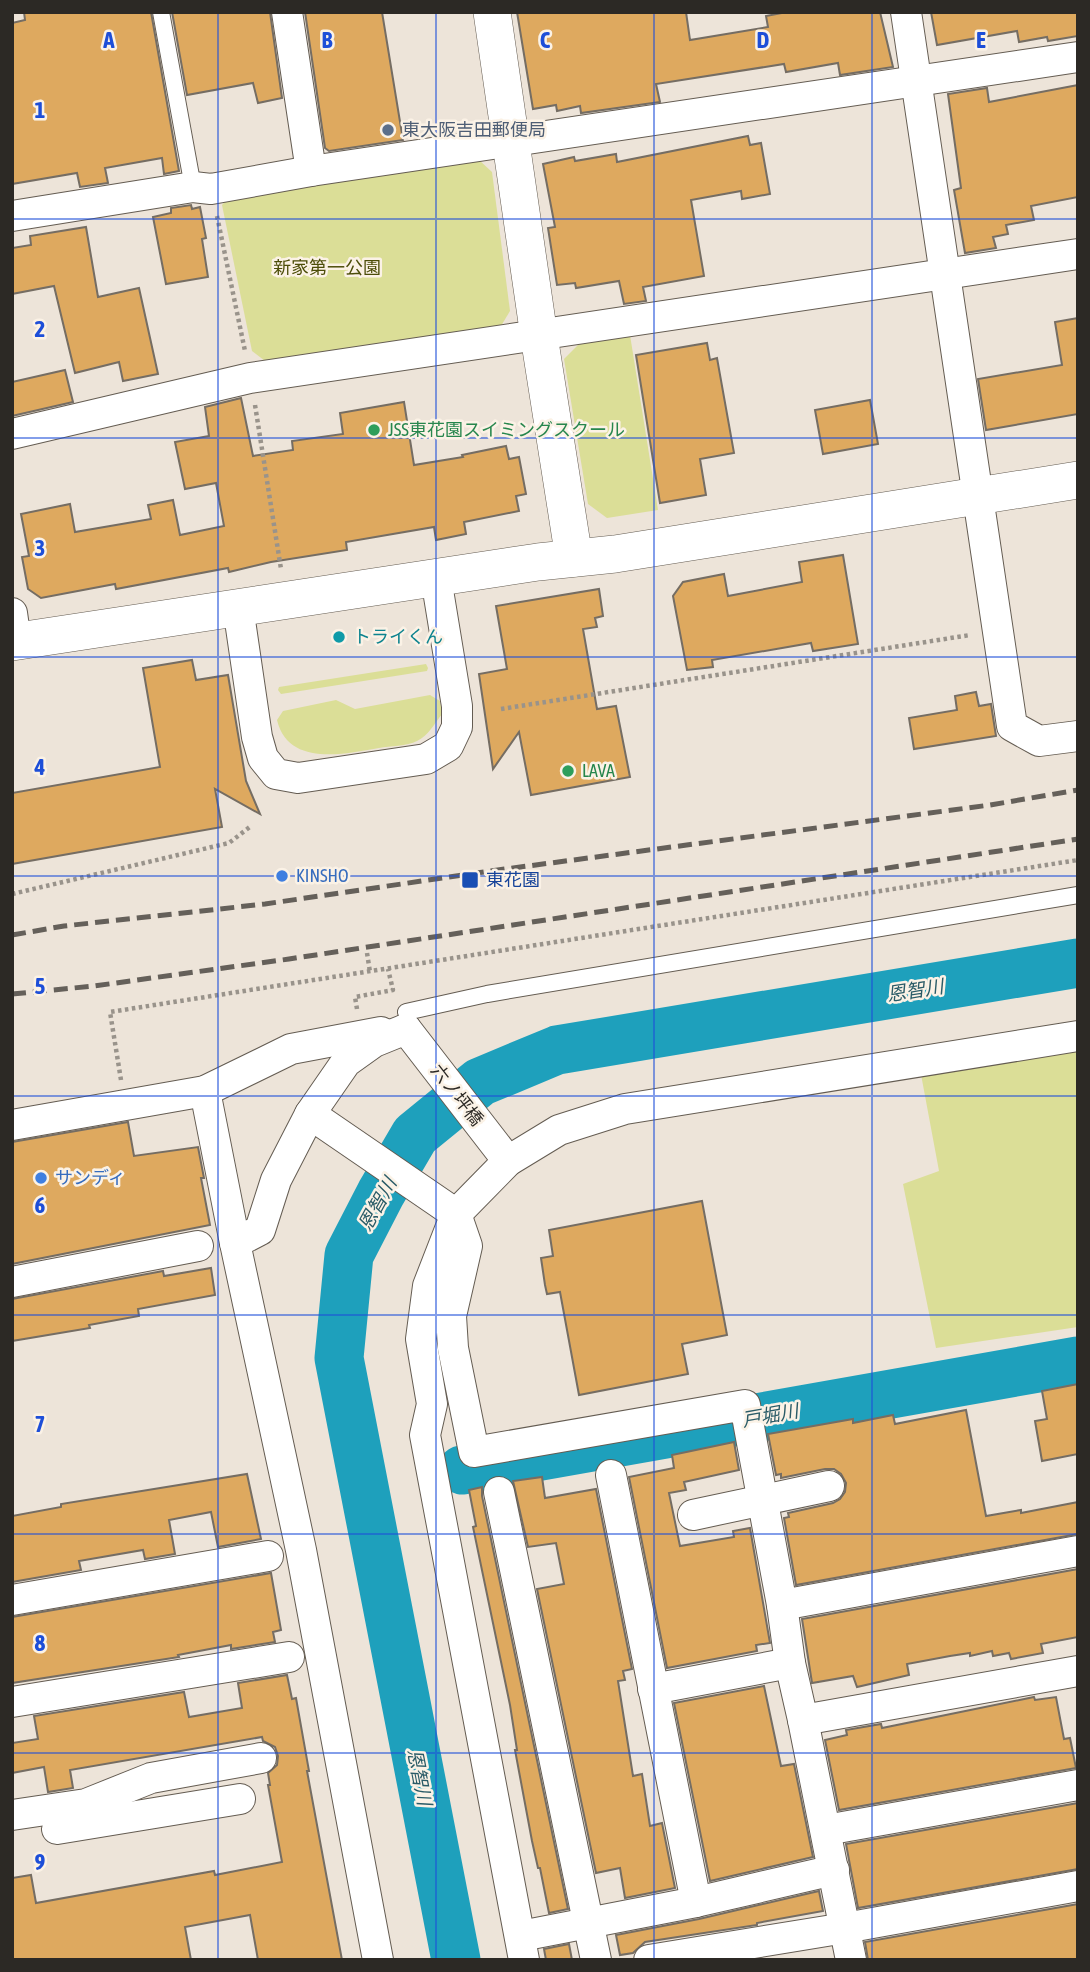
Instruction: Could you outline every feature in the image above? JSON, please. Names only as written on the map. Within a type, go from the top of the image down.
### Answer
[{"type":"street","points":[[287,12],[311,171]]},
{"type":"street","points":[[492,12],[574,558]]},
{"type":"street","points":[[906,12],[1012,726],[1040,741],[1078,736]]},
{"type":"street","points":[[12,216],[193,187],[211,189],[311,171],[1078,57]]},
{"type":"street","points":[[12,435],[250,378],[1078,254]]},
{"type":"street","points":[[14,632],[238,607],[1078,480]]},
{"type":"street","points":[[238,607],[252,707],[263,758],[276,774],[298,778],[426,759],[448,746],[457,727],[457,706],[436,578]]},
{"type":"street","points":[[12,1125],[205,1090],[291,1049],[362,1034],[406,1021]]},
{"type":"street","points":[[235,1242],[260,1230],[276,1180],[310,1114],[346,1062],[406,1021]]},
{"type":"street","name":"六ノ坪橋","points":[[406,1021],[508,1161]]},
{"type":"street","points":[[834,1870],[589,1923],[522,1948],[425,1435],[432,1404],[421,1339],[428,1286],[456,1214],[508,1161],[559,1130],[625,1109],[1078,1036]]},
{"type":"street","points":[[205,1090],[301,1550],[378,1960]]},
{"type":"street","points":[[310,1114],[456,1214],[467,1246],[451,1316],[453,1348],[474,1452],[745,1405],[790,1663],[851,1960]]},
{"type":"street","points":[[12,1282],[198,1246]]},
{"type":"street","points":[[611,1475],[696,1902]]},
{"type":"street","points":[[694,1515],[828,1486]]},
{"type":"street","points":[[499,1492],[596,1960]]},
{"type":"street","points":[[782,1605],[1078,1551]]},
{"type":"street","points":[[12,1600],[268,1556]]},
{"type":"street","points":[[12,1702],[289,1657]]},
{"type":"street","points":[[653,1689],[790,1663]]},
{"type":"street","points":[[803,1720],[1078,1671]]},
{"type":"street","points":[[12,1815],[86,1804],[151,1778],[261,1758]]},
{"type":"street","points":[[826,1830],[1078,1785]]},
{"type":"street","points":[[12,1836],[240,1799]]},
{"type":"street","points":[[649,1960],[1078,1886]]},
{"type":"lane","points":[[161,12],[193,187]]},
{"type":"lane","points":[[406,1021],[487,994],[1078,895]]},
{"type":"path","points":[[501,709],[999,631]]},
{"type":"path","points":[[12,894],[229,843],[251,827]]},
{"type":"path","points":[[125,1105],[110,1012],[1078,860]]},
{"type":"path","points":[[367,954],[370,972]]},
{"type":"path","points":[[355,997],[393,990],[388,969]]},
{"type":"green space","name":"新家第一公園","points":[[479,160],[492,172],[510,311],[501,326],[269,364],[252,351],[222,205],[232,194]]},
{"type":"green space","points":[[630,335],[658,510],[607,518],[588,504],[564,359],[580,343]]},
{"type":"green space","points":[[426,664],[427,671],[281,694],[278,690],[279,687]]},
{"type":"green space","points":[[430,695],[440,701],[442,714],[425,736],[403,745],[350,753],[319,754],[293,745],[283,735],[277,720],[283,711],[336,700],[355,709]]},
{"type":"green space","points":[[1078,1043],[1078,1327],[936,1348],[903,1184],[939,1171],[920,1069]]},
{"type":"building","points":[[24,12],[151,12],[179,171],[164,174],[162,158],[105,168],[108,183],[80,187],[77,173],[12,184],[12,23],[25,20]]},
{"type":"building","points":[[172,12],[270,12],[282,98],[258,103],[253,83],[187,95]]},
{"type":"building","points":[[305,12],[382,12],[403,140],[329,151],[325,148]]},
{"type":"building","points":[[517,12],[686,12],[690,40],[768,27],[766,16],[787,12],[880,12],[893,67],[840,75],[838,63],[786,72],[784,64],[656,84],[660,102],[581,113],[580,106],[557,111],[556,105],[533,109]]},
{"type":"building","points":[[931,12],[1078,12],[1078,36],[1048,41],[1047,37],[1019,42],[1017,31],[937,45]]},
{"type":"building","points":[[1078,85],[1078,197],[1031,206],[1034,220],[1006,225],[1008,234],[993,237],[996,248],[965,253],[954,190],[961,188],[948,94],[987,88],[989,102]]},
{"type":"building","points":[[748,136],[750,145],[761,143],[770,194],[742,199],[741,191],[691,200],[704,276],[643,287],[646,301],[624,304],[619,281],[576,288],[575,283],[557,285],[548,228],[555,227],[543,164],[574,157],[575,161],[616,154],[617,162]]},
{"type":"building","points":[[191,205],[192,209],[200,207],[206,238],[202,239],[208,277],[166,284],[153,217],[171,213],[171,208]]},
{"type":"building","points":[[86,227],[98,297],[139,288],[158,374],[123,381],[119,362],[75,373],[54,286],[12,294],[12,248],[31,245],[30,236]]},
{"type":"building","points":[[1078,318],[1078,414],[986,430],[978,379],[1062,365],[1055,322]]},
{"type":"building","points":[[707,343],[710,360],[717,358],[734,453],[700,459],[706,495],[660,503],[636,355]]},
{"type":"building","points":[[65,370],[73,402],[12,416],[12,382]]},
{"type":"building","points":[[241,398],[253,456],[293,450],[292,441],[343,434],[340,413],[404,402],[414,465],[506,446],[509,459],[519,457],[526,494],[516,496],[519,511],[464,522],[466,534],[436,540],[434,527],[346,542],[347,550],[271,562],[229,572],[228,568],[116,589],[115,584],[41,598],[28,589],[22,557],[29,556],[21,514],[70,504],[75,532],[151,519],[148,505],[173,500],[180,535],[224,526],[216,483],[185,489],[175,442],[209,436],[205,407]]},
{"type":"building","points":[[870,400],[878,444],[823,454],[815,410]]},
{"type":"building","points":[[843,555],[858,644],[813,651],[811,643],[712,660],[713,667],[687,670],[673,596],[683,582],[724,574],[728,596],[802,582],[799,562]]},
{"type":"building","points":[[599,589],[603,616],[595,618],[597,627],[583,629],[597,709],[616,706],[630,777],[531,795],[519,732],[493,769],[479,674],[507,669],[496,606]]},
{"type":"building","points":[[192,660],[196,680],[228,675],[246,781],[260,814],[215,789],[222,827],[12,864],[12,793],[160,767],[143,668]]},
{"type":"building","points":[[976,692],[979,706],[991,704],[996,736],[914,749],[909,718],[957,710],[955,696]]},
{"type":"building","points":[[128,1122],[134,1156],[198,1147],[210,1225],[12,1264],[12,1142]]},
{"type":"building","points":[[702,1201],[727,1335],[682,1344],[688,1374],[579,1395],[560,1292],[547,1294],[545,1285],[541,1258],[553,1256],[549,1230]]},
{"type":"building","points":[[211,1268],[215,1295],[138,1309],[139,1316],[89,1325],[90,1328],[12,1341],[12,1299],[163,1271],[164,1276]]},
{"type":"building","points":[[1078,1384],[1078,1454],[1042,1461],[1035,1421],[1047,1419],[1042,1391]]},
{"type":"building","points":[[966,1410],[986,1516],[1021,1510],[1021,1513],[1078,1502],[1078,1534],[796,1585],[784,1518],[789,1517],[788,1513],[833,1503],[845,1492],[846,1483],[834,1469],[781,1478],[781,1474],[776,1475],[768,1434],[893,1415],[895,1424]]},
{"type":"building","points":[[734,1442],[739,1470],[684,1482],[686,1490],[669,1493],[680,1546],[734,1537],[733,1531],[750,1528],[770,1643],[756,1645],[757,1651],[667,1668],[629,1477],[674,1468],[672,1455]]},
{"type":"building","points":[[247,1474],[261,1539],[218,1547],[211,1512],[169,1520],[175,1554],[145,1559],[143,1550],[79,1561],[81,1570],[12,1582],[12,1516],[61,1507],[61,1504]]},
{"type":"building","points":[[542,1477],[545,1498],[596,1489],[632,1669],[623,1671],[625,1680],[618,1681],[633,1776],[642,1774],[650,1826],[662,1823],[675,1888],[625,1898],[620,1868],[596,1873],[537,1589],[564,1584],[556,1543],[528,1547],[513,1481]]},
{"type":"building","points":[[482,1487],[568,1909],[549,1913],[532,1841],[515,1750],[510,1705],[473,1527],[476,1526],[469,1490]]},
{"type":"building","points":[[1078,1569],[1078,1637],[1041,1644],[1043,1653],[1011,1659],[1009,1653],[993,1656],[992,1651],[970,1656],[970,1653],[950,1656],[907,1664],[909,1675],[857,1687],[853,1676],[812,1683],[802,1619]]},
{"type":"building","points":[[271,1573],[281,1630],[273,1632],[275,1642],[231,1649],[231,1645],[178,1655],[179,1657],[12,1683],[12,1617]]},
{"type":"building","points":[[287,1675],[292,1699],[296,1698],[342,1960],[258,1960],[250,1915],[185,1927],[191,1960],[12,1960],[12,1878],[31,1875],[36,1903],[214,1871],[215,1875],[282,1862],[268,1785],[268,1773],[277,1765],[278,1756],[275,1747],[263,1741],[262,1737],[70,1770],[73,1788],[48,1792],[44,1767],[12,1773],[12,1743],[38,1739],[34,1716],[184,1692],[189,1717],[242,1708],[238,1683]]},
{"type":"building","points":[[764,1686],[781,1766],[794,1764],[813,1857],[710,1881],[674,1703]]},
{"type":"building","points":[[1034,1697],[1035,1700],[1056,1697],[1064,1739],[1070,1738],[1076,1768],[839,1810],[825,1740],[847,1735],[846,1730],[881,1724],[882,1728]]},
{"type":"building","points":[[1078,1803],[1078,1869],[858,1908],[846,1844]]},
{"type":"building","points":[[819,1891],[823,1911],[757,1925],[645,1942],[633,1953],[620,1955],[616,1935]]},
{"type":"building","points":[[1078,1904],[1078,1960],[868,1960],[865,1942]]},
{"type":"building","points":[[569,1944],[572,1960],[546,1960],[544,1949]]},
{"type":"waterway","name":"恩智川","points":[[456,1960],[339,1358],[349,1255],[415,1135],[480,1082],[557,1050],[1078,963]]},
{"type":"waterway","name":"戸堀川","points":[[462,1470],[1078,1361]]},
{"type":"railway","points":[[12,935],[64,926],[265,904],[490,871],[990,805],[1078,790]]},
{"type":"railway","points":[[12,994],[94,986],[289,959],[1078,839]]},
{"type":"place","name":"東大阪吉田郵便局","points":[[388,130]]},
{"type":"place","name":"JSS東花園スイミングスクール","points":[[374,430]]},
{"type":"place","name":"トライくん","points":[[339,637]]},
{"type":"place","name":"LAVA","points":[[568,771]]},
{"type":"place","name":"KINSHO","points":[[282,876]]},
{"type":"place","name":"東花園","points":[[470,880]]},
{"type":"place","name":"サンディ","points":[[41,1178]]}]
